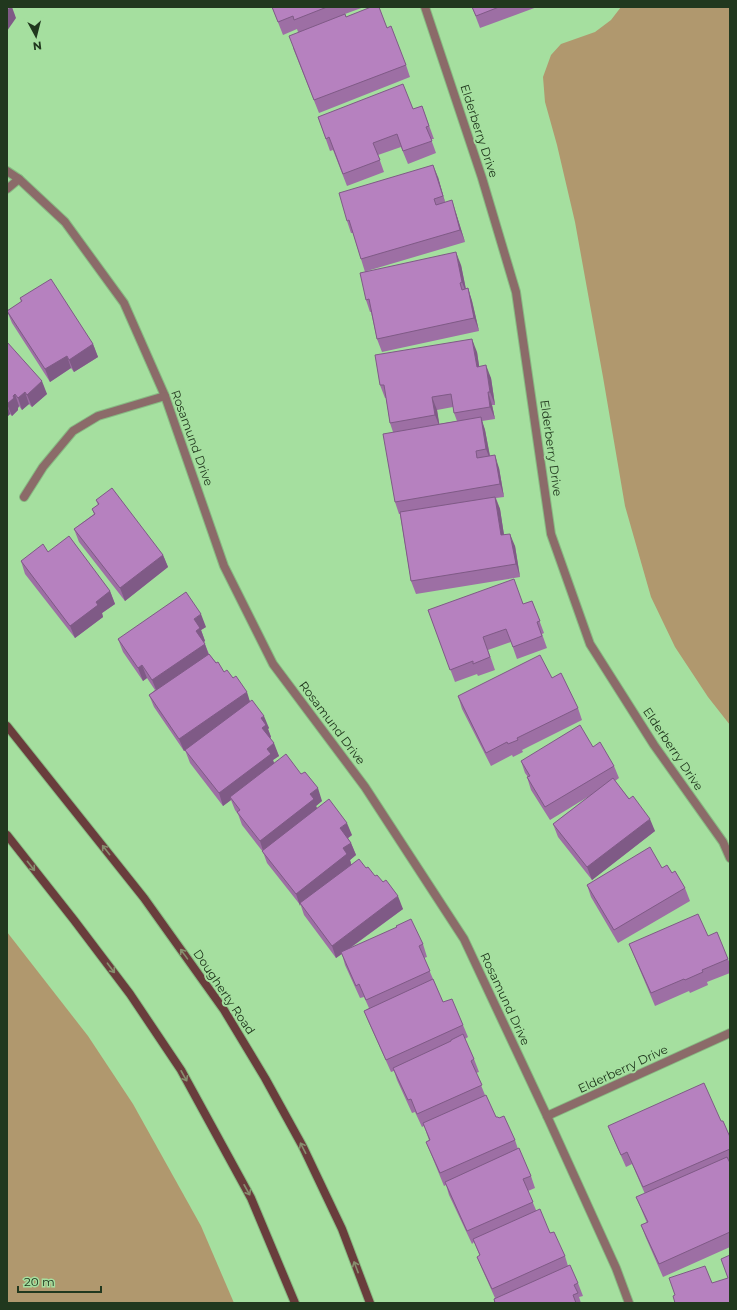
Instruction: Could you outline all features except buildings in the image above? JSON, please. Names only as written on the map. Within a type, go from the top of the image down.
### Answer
[{"type":"main road","name":"Dougherty Road","points":[[7,726],[144,898],[224,1010],[265,1078],[303,1147],[342,1230],[370,1303]]},
{"type":"main road","points":[[7,835],[130,994],[181,1070],[251,1198],[295,1303]]},
{"type":"street","name":"Elderberry Drive","points":[[425,7],[482,178],[516,292],[551,534],[590,644],[654,745],[723,842],[730,858]]},
{"type":"street","name":"Rosamund Drive","points":[[7,171],[19,179],[66,222],[124,303],[165,396],[224,566],[272,664],[365,787],[464,939],[616,1268],[628,1303]]},
{"type":"street","points":[[7,189],[19,179]]},
{"type":"street","points":[[24,497],[43,467],[73,431],[98,416],[165,396]]},
{"type":"street","name":"Elderberry Drive","points":[[547,1116],[730,1033]]},
{"type":"shaded area","points":[[621,7],[730,7],[730,725],[708,697],[675,647],[651,597],[625,506],[575,222],[557,145],[545,102],[543,77],[551,55],[561,44],[595,32],[611,20]]},
{"type":"shaded area","points":[[7,932],[88,1036],[133,1104],[201,1226],[234,1303],[7,1303]]}]
